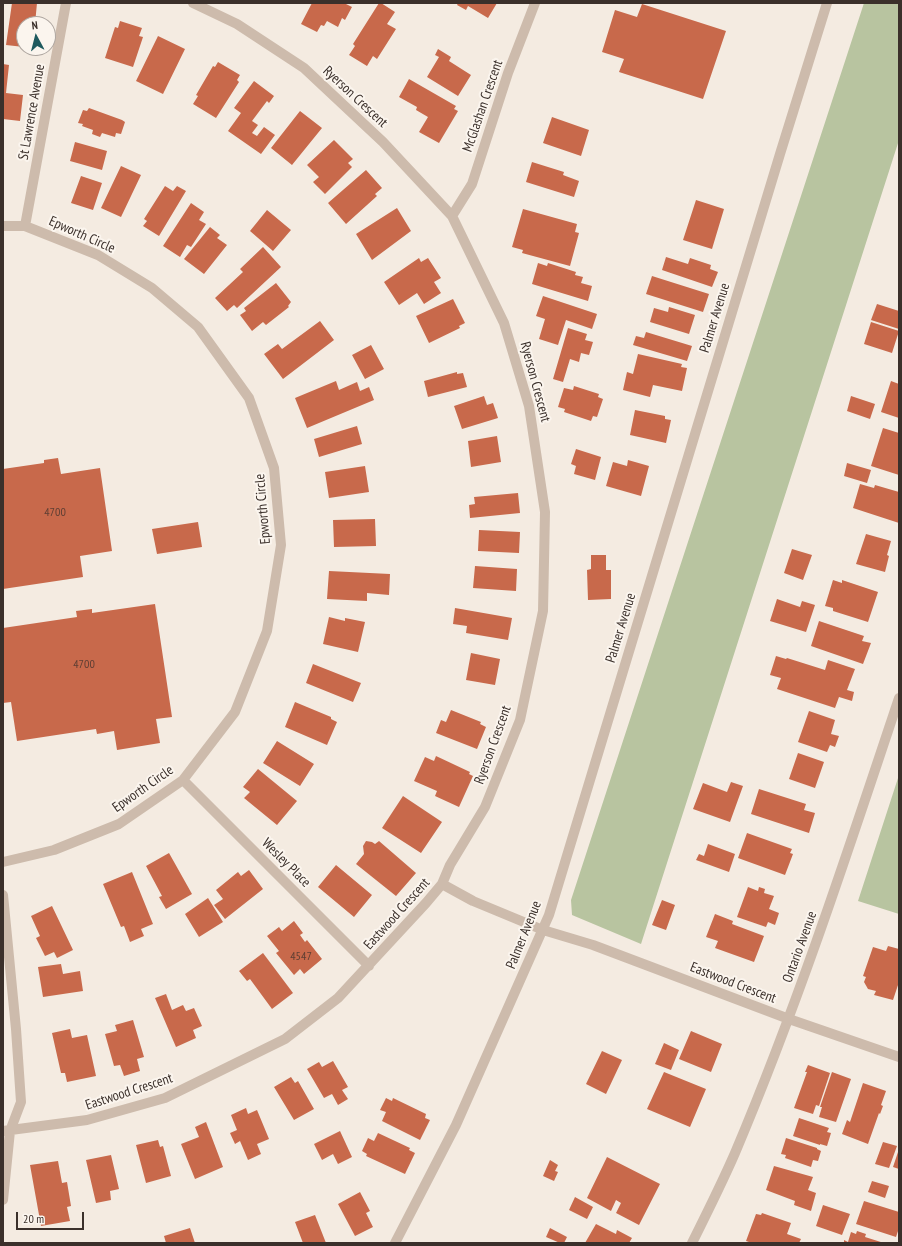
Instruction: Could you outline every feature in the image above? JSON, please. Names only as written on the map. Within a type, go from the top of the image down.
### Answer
[{"type":"street","name":"St Lawrence Avenue","points":[[25,226],[66,3]]},
{"type":"street","name":"Ryerson Crescent","points":[[193,3],[237,24],[304,68],[383,142],[452,216],[504,323],[529,406],[545,512],[543,611],[520,720],[485,807],[450,865],[442,884]]},
{"type":"street","name":"McGlashan Crescent","points":[[452,216],[472,184],[508,73],[536,3]]},
{"type":"street","name":"Palmer Avenue","points":[[395,1243],[456,1125],[549,915],[775,169],[827,3]]},
{"type":"street","name":"Epworth Circle","points":[[3,226],[25,226],[98,255],[152,288],[198,327],[249,398],[274,468],[281,545],[267,631],[235,712],[183,780],[119,824],[54,850],[3,862]]},
{"type":"street","name":"Ontario Avenue","points":[[692,1243],[735,1154],[789,1019],[834,893],[899,698]]},
{"type":"street","name":"Wesley Place","points":[[183,780],[369,966]]},
{"type":"street","name":"Eastwood Crescent","points":[[6,1131],[87,1120],[165,1098],[285,1039],[338,998],[369,966],[442,884],[473,902],[543,930],[593,945],[789,1019],[899,1057]]},
{"type":"street","points":[[3,895],[16,1029],[21,1102],[6,1131],[3,1200]]},
{"type":"green space","points":[[864,3],[899,3],[899,140],[641,944],[572,915],[571,900]]},
{"type":"green space","points":[[899,775],[899,914],[858,901]]},
{"type":"building","points":[[12,3],[37,3],[36,16],[16,16],[16,46],[6,45]]},
{"type":"building","points":[[312,3],[344,3],[352,7],[345,20],[342,18],[338,27],[327,21],[324,26],[321,25],[317,32],[301,24]]},
{"type":"building","points":[[379,3],[395,12],[387,24],[396,29],[377,59],[373,56],[367,66],[349,55],[355,46],[353,44]]},
{"type":"building","points":[[458,3],[497,3],[488,18],[468,6],[466,10],[457,5]]},
{"type":"building","points":[[642,4],[726,31],[703,99],[619,72],[624,59],[602,52],[615,10],[637,17]]},
{"type":"building","points":[[120,21],[142,28],[139,36],[143,37],[133,67],[105,58],[115,27],[118,28]]},
{"type":"building","points":[[158,36],[185,49],[163,94],[136,81]]},
{"type":"building","points":[[438,49],[451,57],[449,61],[471,75],[458,96],[427,77],[439,57],[435,55]]},
{"type":"building","points":[[218,62],[240,75],[237,80],[239,82],[216,118],[193,104],[198,96],[196,95],[213,66],[215,67]]},
{"type":"building","points":[[3,64],[9,65],[6,93],[23,95],[20,121],[3,119]]},
{"type":"building","points":[[409,79],[456,106],[454,109],[458,111],[439,143],[419,132],[428,117],[416,110],[417,107],[399,97]]},
{"type":"building","points":[[254,81],[274,96],[269,103],[267,101],[252,121],[258,125],[252,133],[257,136],[264,127],[275,135],[261,154],[228,131],[241,113],[234,108]]},
{"type":"building","points":[[89,108],[125,122],[121,134],[116,133],[115,137],[102,133],[100,137],[92,134],[93,130],[82,126],[83,124],[78,123],[83,110],[87,111]]},
{"type":"building","points":[[300,111],[322,128],[292,165],[271,148]]},
{"type":"building","points":[[552,117],[589,130],[581,156],[543,143]]},
{"type":"building","points":[[334,140],[353,159],[348,163],[352,167],[325,194],[313,182],[319,177],[307,165]]},
{"type":"building","points":[[75,142],[107,151],[102,170],[70,161]]},
{"type":"building","points":[[532,162],[564,172],[563,175],[579,181],[574,197],[526,182]]},
{"type":"building","points":[[121,166],[141,175],[121,217],[101,208]]},
{"type":"building","points":[[366,170],[382,188],[375,194],[377,196],[346,224],[328,203]]},
{"type":"building","points":[[81,176],[102,183],[93,210],[71,203]]},
{"type":"building","points":[[165,186],[173,191],[177,186],[186,191],[159,236],[143,226],[147,221],[144,219]]},
{"type":"building","points":[[696,200],[724,209],[712,249],[683,240]]},
{"type":"building","points":[[191,203],[204,212],[199,220],[206,224],[191,247],[187,245],[180,257],[163,246]]},
{"type":"building","points":[[397,208],[411,231],[372,260],[356,234]]},
{"type":"building","points":[[523,209],[577,224],[575,232],[579,233],[570,266],[522,253],[523,250],[512,247]]},
{"type":"building","points":[[267,210],[291,230],[273,251],[250,231]]},
{"type":"building","points":[[210,227],[220,235],[217,238],[227,245],[204,274],[184,259]]},
{"type":"building","points":[[263,247],[281,267],[237,308],[234,305],[227,311],[215,298],[243,272],[240,269]]},
{"type":"building","points":[[666,257],[688,264],[690,258],[711,265],[710,269],[718,272],[712,287],[662,270]]},
{"type":"building","points":[[419,258],[421,262],[428,258],[441,278],[434,282],[441,293],[424,304],[417,293],[399,305],[384,282]]},
{"type":"building","points":[[538,263],[547,266],[548,263],[576,272],[575,275],[583,277],[581,283],[592,286],[588,301],[532,284]]},
{"type":"building","points":[[652,276],[709,294],[703,312],[646,294]]},
{"type":"building","points":[[276,283],[291,302],[288,306],[289,307],[266,325],[263,322],[252,331],[240,315],[246,311],[244,308]]},
{"type":"building","points":[[543,296],[597,314],[592,329],[566,320],[558,345],[539,339],[545,319],[536,316]]},
{"type":"building","points":[[453,299],[465,323],[459,326],[460,328],[429,343],[416,316]]},
{"type":"building","points":[[877,304],[899,311],[899,329],[871,320]]},
{"type":"building","points":[[669,307],[695,315],[689,334],[650,322],[654,308],[668,312]]},
{"type":"building","points":[[320,321],[334,340],[283,379],[264,354],[278,344],[282,349]]},
{"type":"building","points":[[871,322],[899,331],[892,353],[864,344]]},
{"type":"building","points":[[568,328],[587,334],[585,340],[593,342],[589,355],[581,353],[579,362],[570,359],[563,382],[553,379]]},
{"type":"building","points":[[646,332],[692,346],[687,361],[633,345],[636,336],[644,338]]},
{"type":"building","points":[[371,345],[384,369],[365,379],[352,355]]},
{"type":"building","points":[[638,354],[682,364],[681,367],[687,368],[682,391],[653,385],[650,397],[623,390],[627,372],[633,374]]},
{"type":"building","points":[[457,372],[457,374],[463,373],[467,387],[428,397],[424,381]]},
{"type":"building","points":[[336,381],[339,390],[357,382],[360,391],[369,387],[374,400],[307,428],[295,398]]},
{"type":"building","points":[[891,381],[899,384],[899,418],[881,412]]},
{"type":"building","points":[[574,386],[599,394],[598,397],[603,399],[597,417],[593,416],[591,421],[564,412],[565,409],[558,407],[564,388],[573,390]]},
{"type":"building","points":[[484,396],[487,405],[493,403],[498,418],[462,429],[454,406]]},
{"type":"building","points":[[851,396],[875,404],[870,419],[847,411]]},
{"type":"building","points":[[635,410],[665,416],[665,419],[671,420],[666,443],[630,435]]},
{"type":"building","points":[[357,426],[362,444],[319,457],[314,439]]},
{"type":"building","points":[[883,428],[899,433],[899,475],[871,466]]},
{"type":"building","points":[[497,436],[501,462],[471,467],[468,441]]},
{"type":"building","points":[[576,449],[601,457],[595,480],[574,474],[576,466],[571,464]]},
{"type":"building","points":[[58,458],[61,474],[100,468],[112,551],[80,556],[83,577],[3,589],[3,469],[44,463],[44,460]]},
{"type":"building","points":[[628,460],[649,466],[641,496],[606,486],[613,462],[627,466]]},
{"type":"building","points":[[847,463],[871,470],[867,483],[844,476]]},
{"type":"building","points":[[365,466],[369,492],[329,498],[325,472]]},
{"type":"building","points":[[860,484],[874,488],[875,485],[899,492],[899,523],[853,508]]},
{"type":"building","points":[[518,493],[520,513],[470,518],[469,505],[475,504],[474,497]]},
{"type":"building","points":[[375,519],[376,546],[334,547],[333,520]]},
{"type":"building","points":[[198,522],[202,547],[157,554],[152,529]]},
{"type":"building","points":[[479,530],[520,532],[519,553],[478,551]]},
{"type":"building","points":[[866,534],[891,541],[887,555],[889,556],[885,572],[856,564]]},
{"type":"building","points":[[792,549],[812,555],[803,580],[784,573]]},
{"type":"building","points":[[591,555],[606,555],[606,570],[611,570],[611,599],[588,600],[587,570],[591,569]]},
{"type":"building","points":[[475,566],[517,569],[516,591],[473,588]]},
{"type":"building","points":[[329,571],[390,574],[389,595],[367,593],[367,601],[327,599]]},
{"type":"building","points":[[833,580],[842,583],[842,580],[878,592],[868,622],[833,611],[833,608],[825,606]]},
{"type":"building","points":[[777,599],[800,607],[802,601],[815,605],[806,632],[770,621]]},
{"type":"building","points":[[155,604],[172,717],[156,719],[160,743],[117,750],[114,731],[97,734],[96,729],[17,741],[11,702],[3,703],[3,628],[77,617],[76,611],[92,609],[92,613]]},
{"type":"building","points":[[455,608],[512,618],[508,640],[466,633],[467,626],[453,624]]},
{"type":"building","points":[[329,617],[345,621],[345,618],[365,622],[358,652],[323,644]]},
{"type":"building","points":[[819,621],[864,636],[862,641],[871,643],[863,664],[811,646]]},
{"type":"building","points":[[471,653],[500,659],[495,685],[466,680]]},
{"type":"building","points":[[776,656],[825,670],[828,660],[855,669],[847,690],[854,692],[852,701],[839,697],[835,708],[777,689],[781,678],[770,675]]},
{"type":"building","points":[[313,664],[361,683],[353,702],[306,683]]},
{"type":"building","points":[[295,702],[331,717],[331,719],[337,722],[327,745],[285,727]]},
{"type":"building","points":[[451,710],[481,722],[480,724],[486,727],[477,749],[436,733],[441,720],[446,722]]},
{"type":"building","points":[[809,711],[835,720],[831,734],[839,736],[835,747],[830,745],[827,752],[798,742]]},
{"type":"building","points":[[277,741],[314,764],[300,786],[263,763]]},
{"type":"building","points":[[798,753],[824,762],[815,788],[789,779]]},
{"type":"building","points":[[436,756],[470,772],[469,774],[473,776],[459,807],[435,796],[437,791],[414,781],[425,757],[434,761]]},
{"type":"building","points":[[258,769],[297,801],[277,825],[244,798],[250,792],[243,787]]},
{"type":"building","points":[[731,782],[743,786],[730,822],[693,809],[703,783],[727,792]]},
{"type":"building","points":[[759,789],[806,804],[804,810],[815,813],[809,833],[751,814]]},
{"type":"building","points":[[403,796],[442,822],[421,853],[382,828]]},
{"type":"building","points":[[747,833],[792,849],[790,853],[793,854],[785,875],[738,858]]},
{"type":"building","points":[[366,841],[375,844],[379,841],[416,873],[396,896],[356,864],[364,854],[363,846]]},
{"type":"building","points":[[708,844],[735,854],[729,872],[696,860],[699,854],[704,856]]},
{"type":"building","points":[[169,853],[192,894],[166,909],[159,897],[162,896],[146,866]]},
{"type":"building","points":[[336,865],[372,895],[354,917],[318,887]]},
{"type":"building","points":[[249,870],[263,889],[225,919],[214,905],[223,899],[216,890],[238,872],[241,876]]},
{"type":"building","points":[[132,872],[153,924],[141,929],[144,936],[130,942],[124,926],[121,927],[103,884]]},
{"type":"building","points":[[748,887],[758,891],[759,887],[765,889],[764,893],[774,896],[769,909],[779,913],[775,925],[768,922],[766,927],[737,917]]},
{"type":"building","points":[[208,898],[223,922],[199,937],[185,914]]},
{"type":"building","points":[[662,900],[675,905],[666,930],[652,925]]},
{"type":"building","points":[[52,906],[73,950],[57,958],[54,952],[45,956],[36,938],[40,936],[31,916]]},
{"type":"building","points":[[715,914],[733,921],[732,924],[764,936],[754,962],[715,948],[718,941],[706,937]]},
{"type":"building","points":[[294,921],[303,933],[300,935],[305,942],[307,940],[322,959],[304,974],[300,969],[294,975],[276,953],[279,951],[267,936],[279,927],[282,931]]},
{"type":"building","points":[[888,946],[899,949],[899,982],[893,1000],[874,995],[876,991],[868,989],[864,982],[866,977],[863,976],[873,947],[886,951]]},
{"type":"building","points":[[263,953],[293,993],[272,1009],[250,979],[247,981],[239,971]]},
{"type":"building","points":[[61,964],[63,974],[80,971],[83,991],[43,997],[38,967]]},
{"type":"building","points":[[166,994],[172,1010],[183,1005],[186,1011],[194,1008],[202,1026],[193,1030],[196,1038],[176,1047],[155,998]]},
{"type":"building","points":[[133,1020],[144,1057],[137,1059],[140,1071],[124,1076],[120,1065],[114,1066],[105,1034],[117,1031],[115,1025]]},
{"type":"building","points":[[70,1029],[72,1038],[87,1035],[96,1076],[67,1082],[65,1073],[61,1073],[52,1033]]},
{"type":"building","points":[[691,1031],[722,1044],[711,1072],[679,1059]]},
{"type":"building","points":[[664,1043],[679,1050],[671,1070],[655,1064]]},
{"type":"building","points":[[602,1051],[622,1060],[606,1094],[586,1084]]},
{"type":"building","points":[[333,1061],[348,1087],[342,1090],[348,1099],[338,1105],[332,1094],[324,1098],[307,1069],[319,1062],[322,1067]]},
{"type":"building","points":[[808,1065],[830,1073],[819,1106],[816,1105],[813,1114],[794,1108],[807,1072],[805,1072]]},
{"type":"building","points":[[664,1072],[706,1089],[690,1127],[647,1109]]},
{"type":"building","points":[[832,1072],[851,1079],[836,1122],[819,1117],[822,1107],[820,1107]]},
{"type":"building","points":[[291,1077],[295,1083],[298,1081],[314,1109],[294,1120],[274,1087]]},
{"type":"building","points":[[863,1083],[886,1091],[881,1105],[883,1106],[868,1144],[842,1134],[847,1120],[850,1122]]},
{"type":"building","points":[[386,1098],[392,1101],[393,1098],[426,1114],[425,1118],[430,1120],[420,1140],[382,1121],[386,1112],[380,1110]]},
{"type":"building","points":[[246,1108],[248,1114],[257,1110],[269,1139],[257,1144],[261,1154],[248,1160],[240,1141],[235,1144],[230,1133],[237,1130],[231,1115]]},
{"type":"building","points":[[799,1118],[829,1128],[827,1132],[831,1133],[827,1146],[793,1136]]},
{"type":"building","points":[[206,1122],[223,1167],[195,1179],[181,1144],[199,1137],[195,1127]]},
{"type":"building","points":[[340,1131],[352,1157],[338,1164],[333,1154],[322,1160],[314,1144]]},
{"type":"building","points":[[378,1133],[410,1148],[409,1150],[415,1153],[405,1174],[366,1156],[367,1154],[362,1151],[368,1138],[374,1141]]},
{"type":"building","points":[[786,1138],[817,1148],[821,1151],[818,1161],[813,1160],[811,1167],[785,1158],[786,1155],[781,1154]]},
{"type":"building","points":[[158,1140],[160,1147],[163,1146],[171,1176],[146,1183],[136,1145]]},
{"type":"building","points":[[883,1142],[897,1146],[889,1168],[875,1164]]},
{"type":"building","points":[[899,1149],[899,1169],[893,1167]]},
{"type":"building","points":[[111,1155],[119,1189],[110,1191],[111,1200],[96,1203],[86,1160]]},
{"type":"building","points":[[607,1157],[660,1184],[639,1225],[616,1213],[621,1203],[616,1200],[611,1211],[587,1198]]},
{"type":"building","points":[[550,1160],[558,1165],[555,1171],[558,1172],[554,1181],[543,1176]]},
{"type":"building","points":[[58,1161],[62,1183],[67,1182],[71,1206],[67,1207],[70,1221],[41,1226],[30,1165]]},
{"type":"building","points":[[774,1166],[813,1177],[808,1190],[816,1193],[811,1211],[794,1205],[795,1201],[766,1190]]},
{"type":"building","points":[[872,1181],[889,1186],[885,1198],[868,1192]]},
{"type":"building","points":[[360,1192],[370,1211],[366,1213],[373,1227],[355,1236],[338,1204]]},
{"type":"building","points":[[575,1197],[593,1207],[587,1219],[569,1210]]},
{"type":"building","points":[[864,1201],[899,1212],[899,1228],[896,1237],[856,1224]]},
{"type":"building","points":[[823,1205],[850,1214],[842,1235],[816,1226]]},
{"type":"building","points":[[762,1213],[791,1223],[787,1234],[801,1239],[799,1243],[752,1243],[746,1241],[756,1214],[761,1215]]},
{"type":"building","points":[[315,1215],[326,1243],[303,1243],[295,1222]]},
{"type":"building","points":[[596,1224],[616,1234],[617,1230],[632,1238],[629,1243],[585,1243]]},
{"type":"building","points":[[190,1228],[195,1243],[166,1243],[164,1236]]},
{"type":"building","points":[[550,1228],[567,1237],[564,1243],[560,1243],[546,1237]]},
{"type":"building","points":[[857,1231],[866,1234],[865,1237],[884,1243],[844,1243],[844,1240],[848,1242],[851,1232],[856,1234]]}]
